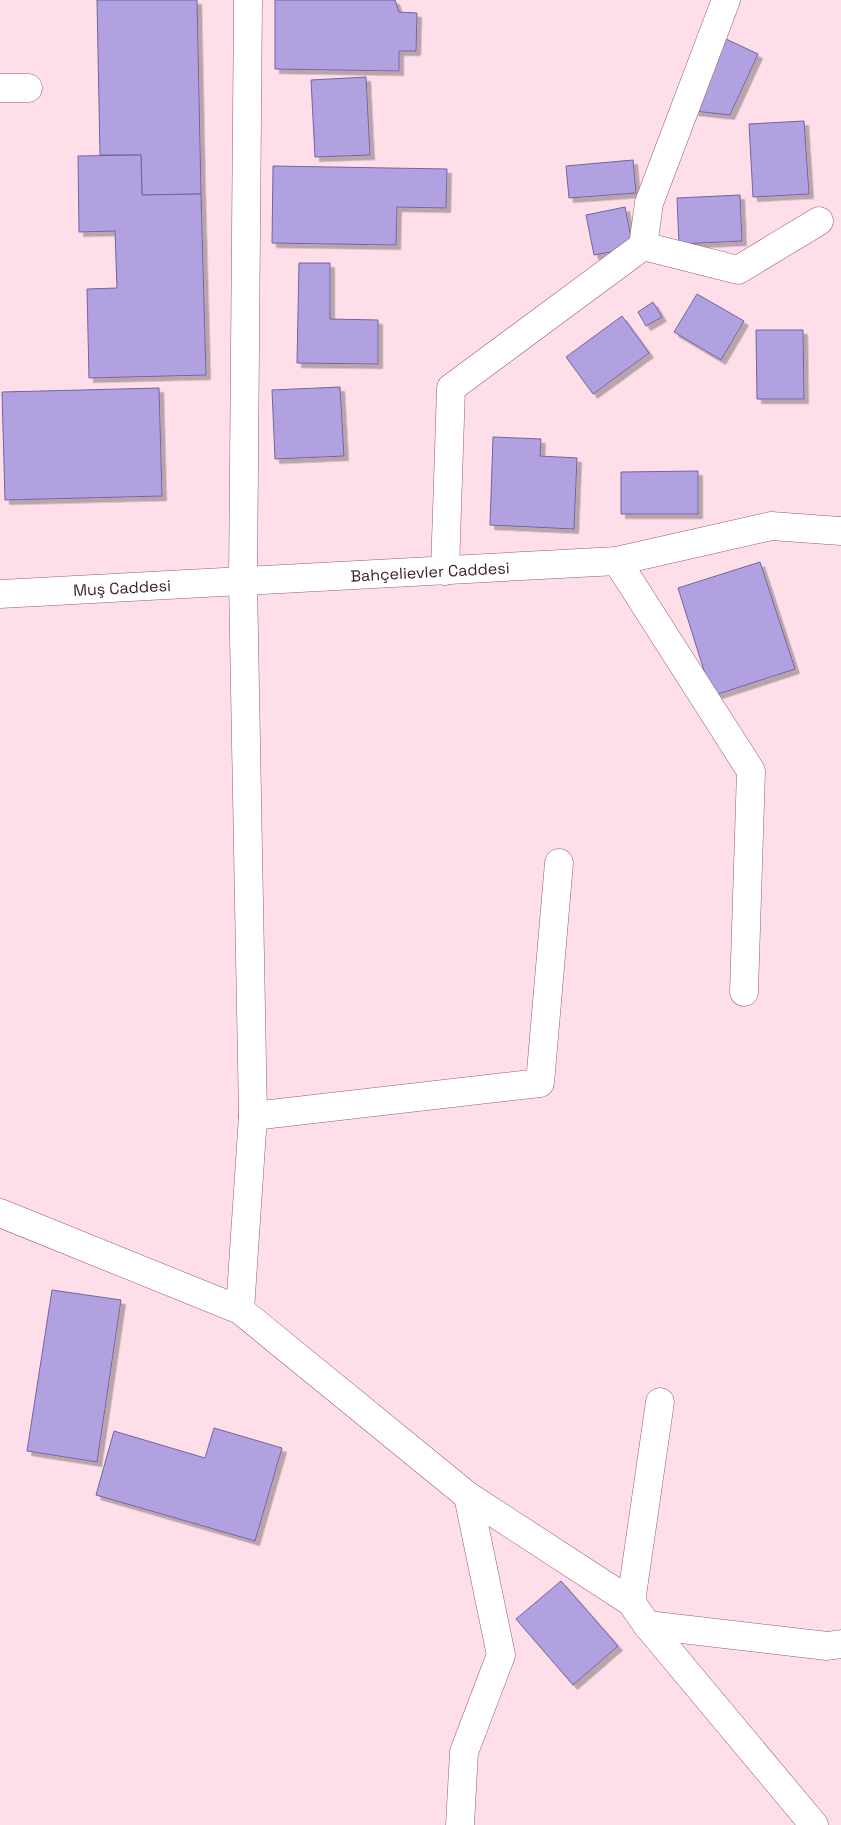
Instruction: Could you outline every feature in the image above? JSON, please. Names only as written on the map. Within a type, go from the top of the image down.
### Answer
[{"type":"main road","points":[[240,1310],[253,1116],[243,582],[248,0]]},
{"type":"main road","points":[[445,571],[451,388],[643,246],[649,203],[726,0]]},
{"type":"main road","points":[[0,88],[28,88]]},
{"type":"main road","points":[[643,246],[738,270],[819,221]]},
{"type":"main road","name":"Bahçelievler Caddesi","points":[[243,582],[616,561],[771,526],[841,531]]},
{"type":"main road","points":[[616,561],[751,771],[744,992]]},
{"type":"main road","name":"Muş Caddesi","points":[[0,594],[243,582]]},
{"type":"main road","points":[[253,1116],[540,1083],[559,863]]},
{"type":"main road","points":[[0,1213],[240,1310],[468,1496],[631,1602],[647,1625],[814,1825]]},
{"type":"main road","points":[[631,1602],[660,1402]]},
{"type":"main road","points":[[460,1825],[464,1752],[501,1655],[468,1496]]},
{"type":"main road","points":[[647,1625],[827,1646],[841,1644]]},
{"type":"building","points":[[97,0],[197,0],[201,194],[142,195],[141,155],[100,155]]},
{"type":"building","points":[[275,0],[395,0],[399,12],[417,13],[416,51],[399,51],[399,71],[275,69]]},
{"type":"building","points":[[726,39],[758,54],[730,115],[694,111]]},
{"type":"building","points":[[366,77],[370,155],[315,157],[311,80]]},
{"type":"building","points":[[804,121],[809,194],[753,197],[749,124]]},
{"type":"building","points":[[141,155],[142,195],[201,194],[206,375],[89,378],[87,289],[117,288],[115,231],[79,232],[78,156]]},
{"type":"building","points":[[633,160],[636,193],[569,198],[566,166]]},
{"type":"building","points":[[273,166],[447,169],[446,208],[397,207],[396,245],[272,243]]},
{"type":"building","points":[[740,195],[742,241],[679,244],[677,198]]},
{"type":"building","points":[[625,207],[633,248],[594,255],[586,215]]},
{"type":"building","points":[[299,263],[330,263],[330,319],[378,320],[378,364],[297,363]]},
{"type":"building","points":[[697,294],[744,321],[721,360],[674,332]]},
{"type":"building","points":[[653,302],[662,317],[646,326],[638,312]]},
{"type":"building","points":[[622,316],[649,353],[593,394],[566,357]]},
{"type":"building","points":[[756,330],[803,330],[804,399],[757,399]]},
{"type":"building","points":[[340,387],[344,456],[275,459],[272,390]]},
{"type":"building","points":[[159,388],[162,496],[5,500],[2,392]]},
{"type":"building","points":[[493,437],[541,439],[540,456],[577,458],[574,529],[490,525]]},
{"type":"building","points":[[698,471],[698,514],[621,514],[621,472]]},
{"type":"building","points":[[760,562],[795,669],[712,696],[678,588]]},
{"type":"building","points":[[52,1290],[121,1300],[97,1462],[27,1451]]},
{"type":"building","points":[[214,1428],[282,1448],[255,1541],[96,1495],[114,1431],[205,1458]]},
{"type":"building","points":[[561,1581],[618,1646],[573,1685],[516,1619]]}]
